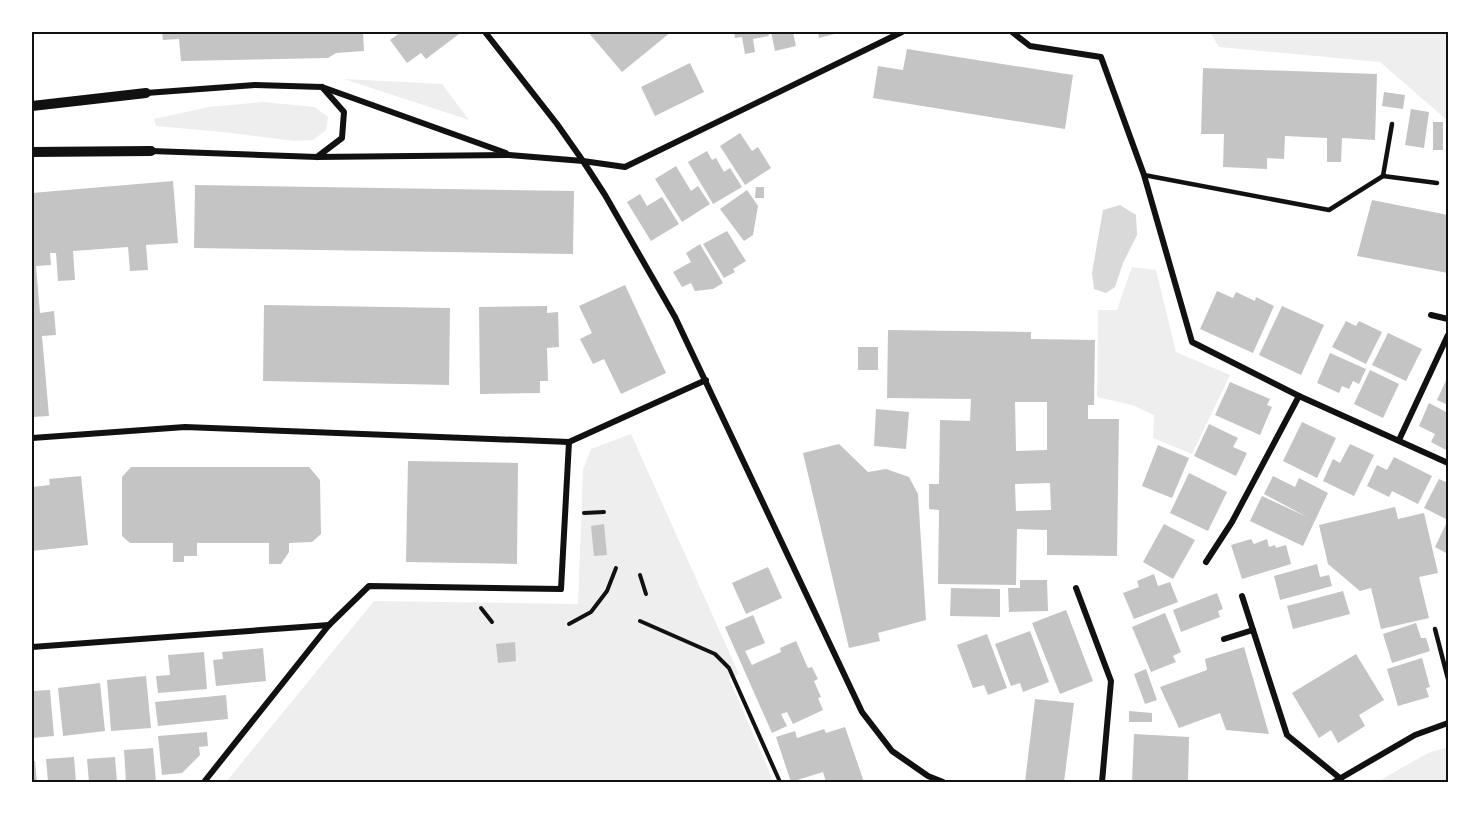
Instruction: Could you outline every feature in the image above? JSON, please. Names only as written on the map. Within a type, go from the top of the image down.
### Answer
[{"type":"street","points":[[485,32],[583,160],[675,317],[862,712],[892,750],[928,776],[943,783]]},
{"type":"street","points":[[32,152],[151,151],[317,157],[509,155],[583,160],[625,167],[902,32]]},
{"type":"street","points":[[1012,32],[1030,46],[1101,57],[1144,175],[1192,342],[1299,396],[1449,463]]},
{"type":"street","points":[[32,106],[146,93],[255,85],[322,87],[509,155]]},
{"type":"street","points":[[317,157],[342,138],[344,112],[322,87]]},
{"type":"street","points":[[1431,315],[1449,319]]},
{"type":"street","points":[[1399,440],[1449,335]]},
{"type":"street","points":[[32,438],[184,427],[569,442],[706,380]]},
{"type":"street","points":[[1206,562],[1232,522],[1299,396]]},
{"type":"street","points":[[204,783],[329,625],[369,586],[561,589],[569,442]]},
{"type":"street","points":[[1076,588],[1111,681],[1102,783]]},
{"type":"street","points":[[1242,596],[1287,735],[1341,778]]},
{"type":"street","points":[[32,647],[329,625]]},
{"type":"street","points":[[1224,639],[1253,630]]},
{"type":"street","points":[[1334,783],[1414,735],[1449,723]]},
{"type":"lane","points":[[1383,176],[1392,124]]},
{"type":"lane","points":[[1144,175],[1329,210],[1383,176],[1437,183]]},
{"type":"lane","points":[[1435,629],[1449,679]]},
{"type":"path","points":[[569,624],[591,612],[607,591],[616,568]]},
{"type":"path","points":[[640,575],[646,594]]},
{"type":"path","points":[[640,621],[715,654],[729,668],[780,783]]},
{"type":"shaded area","points":[[1210,32],[1448,32],[1448,121],[1380,62],[1219,47]]},
{"type":"shaded area","points":[[344,79],[442,84],[469,120]]},
{"type":"shaded area","points":[[263,102],[315,107],[328,117],[326,130],[313,140],[295,141],[156,126],[154,119],[209,107]]},
{"type":"shaded area","points":[[1120,205],[1136,215],[1137,235],[1123,263],[1115,287],[1106,293],[1094,289],[1092,273],[1103,210]]},
{"type":"shaded area","points":[[1132,267],[1156,270],[1176,352],[1230,375],[1192,454],[1153,438],[1154,415],[1132,405],[1097,397],[1098,310],[1117,310]]},
{"type":"shaded area","points":[[631,434],[739,674],[729,679],[774,782],[226,782],[374,601],[578,604],[583,470],[591,449]]},
{"type":"shaded area","points":[[1448,747],[1448,782],[1377,782],[1428,753]]},
{"type":"building","points":[[162,32],[363,32],[364,51],[336,53],[328,58],[181,61],[179,39],[163,40]]},
{"type":"building","points":[[401,32],[457,32],[459,34],[426,59],[421,53],[407,63],[390,40]]},
{"type":"building","points":[[588,32],[671,32],[622,72]]},
{"type":"building","points":[[734,32],[768,32],[769,36],[753,39],[755,52],[745,54],[742,37],[735,38]]},
{"type":"building","points":[[771,32],[793,32],[796,46],[775,51]]},
{"type":"building","points":[[818,32],[842,32],[819,38]]},
{"type":"building","points":[[907,49],[1073,75],[1065,129],[873,98],[878,66],[903,70]]},
{"type":"building","points":[[690,63],[704,92],[655,116],[641,87]]},
{"type":"building","points":[[1203,68],[1377,74],[1375,140],[1342,138],[1341,162],[1327,162],[1327,138],[1285,136],[1284,159],[1267,158],[1267,169],[1223,167],[1224,134],[1201,134]]},
{"type":"building","points":[[1384,92],[1405,95],[1403,109],[1382,106]]},
{"type":"building","points":[[1411,109],[1429,112],[1424,148],[1405,145]]},
{"type":"building","points":[[1433,122],[1443,122],[1443,150],[1433,150]]},
{"type":"building","points":[[740,133],[752,151],[758,147],[771,168],[745,185],[720,146]]},
{"type":"building","points":[[707,151],[712,160],[716,158],[724,172],[730,168],[742,187],[713,204],[688,162]]},
{"type":"building","points":[[676,166],[691,191],[698,186],[710,204],[682,222],[655,179]]},
{"type":"building","points":[[173,181],[178,243],[146,245],[148,270],[130,271],[128,247],[73,251],[75,280],[58,281],[56,253],[50,253],[51,265],[36,266],[40,313],[54,311],[56,335],[42,336],[49,416],[32,417],[32,193]]},
{"type":"building","points":[[195,185],[574,191],[573,254],[194,248]]},
{"type":"building","points":[[756,187],[764,187],[764,198],[755,198]]},
{"type":"building","points":[[747,190],[758,206],[753,235],[744,241],[720,209]]},
{"type":"building","points":[[640,194],[647,206],[662,197],[679,224],[651,241],[627,202]]},
{"type":"building","points":[[1372,200],[1448,215],[1448,273],[1357,256]]},
{"type":"building","points":[[727,231],[746,261],[733,269],[735,272],[724,278],[703,244]]},
{"type":"building","points":[[700,244],[723,283],[713,289],[695,291],[691,283],[682,287],[673,272],[691,262],[686,253]]},
{"type":"building","points":[[625,285],[666,373],[621,394],[604,359],[593,364],[580,339],[592,333],[579,306]]},
{"type":"building","points":[[1217,291],[1233,298],[1236,292],[1255,301],[1256,297],[1274,306],[1253,353],[1200,329]]},
{"type":"building","points":[[264,305],[450,308],[449,385],[263,381]]},
{"type":"building","points":[[547,306],[547,313],[558,312],[559,347],[547,348],[548,381],[540,381],[540,393],[480,394],[479,307]]},
{"type":"building","points":[[1282,306],[1324,325],[1301,375],[1259,355]]},
{"type":"building","points":[[1346,321],[1356,326],[1359,321],[1382,332],[1366,364],[1332,347]]},
{"type":"building","points":[[888,330],[1031,332],[1031,339],[1095,340],[1094,405],[1088,405],[1088,419],[1119,419],[1117,556],[1047,555],[1047,530],[1017,529],[1016,585],[938,584],[939,510],[929,509],[929,484],[939,484],[940,420],[970,421],[971,399],[887,398]],"holes":[[[1015,402],[1047,402],[1047,450],[1016,451]],[[1050,483],[1051,510],[1016,511],[1015,484]]]},
{"type":"building","points":[[1388,333],[1422,349],[1406,381],[1372,365]]},
{"type":"building","points":[[858,347],[878,347],[878,370],[858,370]]},
{"type":"building","points":[[1330,353],[1366,369],[1359,384],[1353,381],[1349,389],[1342,386],[1339,393],[1317,383]]},
{"type":"building","points":[[1370,370],[1399,384],[1383,418],[1354,404]]},
{"type":"building","points":[[1448,376],[1448,405],[1437,400]]},
{"type":"building","points":[[1230,382],[1270,399],[1267,405],[1272,407],[1260,435],[1215,415]]},
{"type":"building","points":[[1429,403],[1448,413],[1448,451],[1431,442],[1435,434],[1419,426]]},
{"type":"building","points":[[876,409],[909,412],[906,449],[874,446]]},
{"type":"building","points":[[1302,422],[1336,438],[1317,478],[1283,461]]},
{"type":"building","points":[[1209,424],[1238,438],[1233,447],[1247,453],[1236,476],[1194,456]]},
{"type":"building","points":[[839,444],[868,472],[886,469],[909,477],[918,494],[926,620],[878,633],[880,641],[849,648],[803,453]]},
{"type":"building","points":[[1350,444],[1374,455],[1354,496],[1323,481],[1333,459],[1340,463]]},
{"type":"building","points":[[1158,445],[1189,458],[1172,498],[1142,486]]},
{"type":"building","points":[[1394,457],[1432,476],[1418,504],[1392,491],[1389,497],[1367,486],[1377,465],[1387,470]]},
{"type":"building","points":[[408,461],[518,463],[517,564],[406,562]]},
{"type":"building","points":[[131,467],[309,467],[320,480],[321,534],[312,542],[289,543],[289,552],[281,564],[269,564],[269,543],[197,543],[197,556],[184,556],[184,562],[173,562],[173,543],[130,543],[122,536],[122,477]]},
{"type":"building","points":[[1189,473],[1227,492],[1208,531],[1170,513]]},
{"type":"building","points":[[81,476],[88,545],[32,551],[32,487],[50,485],[49,479]]},
{"type":"building","points":[[1273,476],[1295,487],[1299,478],[1328,493],[1303,546],[1250,521],[1262,496],[1307,517],[1264,494]]},
{"type":"building","points":[[1439,479],[1448,483],[1448,520],[1424,508]]},
{"type":"building","points":[[1395,507],[1398,519],[1424,513],[1438,573],[1419,577],[1429,618],[1381,629],[1371,588],[1360,591],[1328,564],[1319,525]]},
{"type":"building","points":[[604,524],[607,555],[594,556],[591,526]]},
{"type":"building","points":[[1164,524],[1195,540],[1173,579],[1143,562]]},
{"type":"building","points":[[1446,524],[1448,526],[1448,554],[1435,547]]},
{"type":"building","points":[[1251,539],[1254,544],[1267,539],[1269,547],[1275,545],[1276,548],[1286,545],[1291,564],[1242,579],[1231,545]]},
{"type":"building","points":[[1317,564],[1320,577],[1329,575],[1332,586],[1280,600],[1274,576]]},
{"type":"building","points":[[768,567],[782,598],[746,614],[732,583]]},
{"type":"building","points":[[1154,574],[1158,586],[1170,582],[1178,602],[1134,619],[1123,593],[1139,587],[1137,581]]},
{"type":"building","points":[[1020,580],[1047,580],[1048,611],[1009,612],[1008,588],[1020,588]]},
{"type":"building","points":[[951,588],[1000,589],[1000,617],[950,616]]},
{"type":"building","points":[[1343,591],[1350,614],[1293,629],[1287,606]]},
{"type":"building","points":[[1217,593],[1223,609],[1218,611],[1220,617],[1181,632],[1173,610]]},
{"type":"building","points":[[1066,610],[1093,681],[1060,694],[1032,623]]},
{"type":"building","points":[[1165,613],[1181,652],[1173,656],[1176,662],[1151,672],[1132,627]]},
{"type":"building","points":[[753,615],[765,643],[745,651],[752,665],[781,652],[780,648],[796,641],[808,668],[812,667],[818,679],[814,681],[821,697],[818,698],[823,710],[793,724],[787,712],[781,714],[787,726],[772,733],[725,627]]},
{"type":"building","points":[[1416,623],[1421,638],[1426,638],[1430,651],[1392,663],[1383,634]]},
{"type":"building","points":[[1030,631],[1049,682],[1023,692],[1020,683],[1011,686],[995,644]]},
{"type":"building","points":[[987,634],[1007,688],[988,695],[984,685],[973,688],[957,645]]},
{"type":"building","points":[[515,642],[516,661],[498,663],[496,644]]},
{"type":"building","points":[[1244,647],[1269,734],[1226,730],[1220,713],[1179,728],[1160,687],[1207,670],[1205,659]]},
{"type":"building","points":[[263,648],[266,681],[216,686],[213,660],[223,659],[222,652]]},
{"type":"building","points":[[204,652],[207,689],[158,693],[156,676],[170,675],[168,655]]},
{"type":"building","points":[[1356,654],[1384,700],[1359,715],[1365,726],[1338,743],[1331,730],[1319,738],[1292,693]]},
{"type":"building","points":[[1422,658],[1430,687],[1426,688],[1429,697],[1398,706],[1387,669]]},
{"type":"building","points":[[1146,669],[1157,700],[1145,704],[1134,674]]},
{"type":"building","points":[[146,676],[151,728],[111,731],[107,680]]},
{"type":"building","points":[[100,683],[105,731],[63,736],[58,688]]},
{"type":"building","points":[[50,690],[54,736],[32,738],[32,691]]},
{"type":"building","points":[[226,695],[228,719],[158,726],[155,702]]},
{"type":"building","points":[[1035,699],[1074,703],[1064,782],[1025,782]]},
{"type":"building","points":[[1129,711],[1152,713],[1152,722],[1129,722]]},
{"type":"building","points":[[845,727],[864,782],[826,782],[823,772],[791,782],[776,737],[795,731],[797,738],[824,729],[826,733]]},
{"type":"building","points":[[207,732],[208,746],[199,747],[200,755],[182,773],[162,775],[158,736]]},
{"type":"building","points":[[1134,734],[1189,737],[1188,782],[1132,782]]},
{"type":"building","points":[[153,748],[156,782],[126,782],[124,750]]},
{"type":"building","points":[[74,757],[76,782],[48,782],[46,759]]},
{"type":"building","points":[[115,757],[117,782],[89,782],[87,759]]},
{"type":"building","points":[[32,761],[35,761],[37,782],[32,782]]}]
